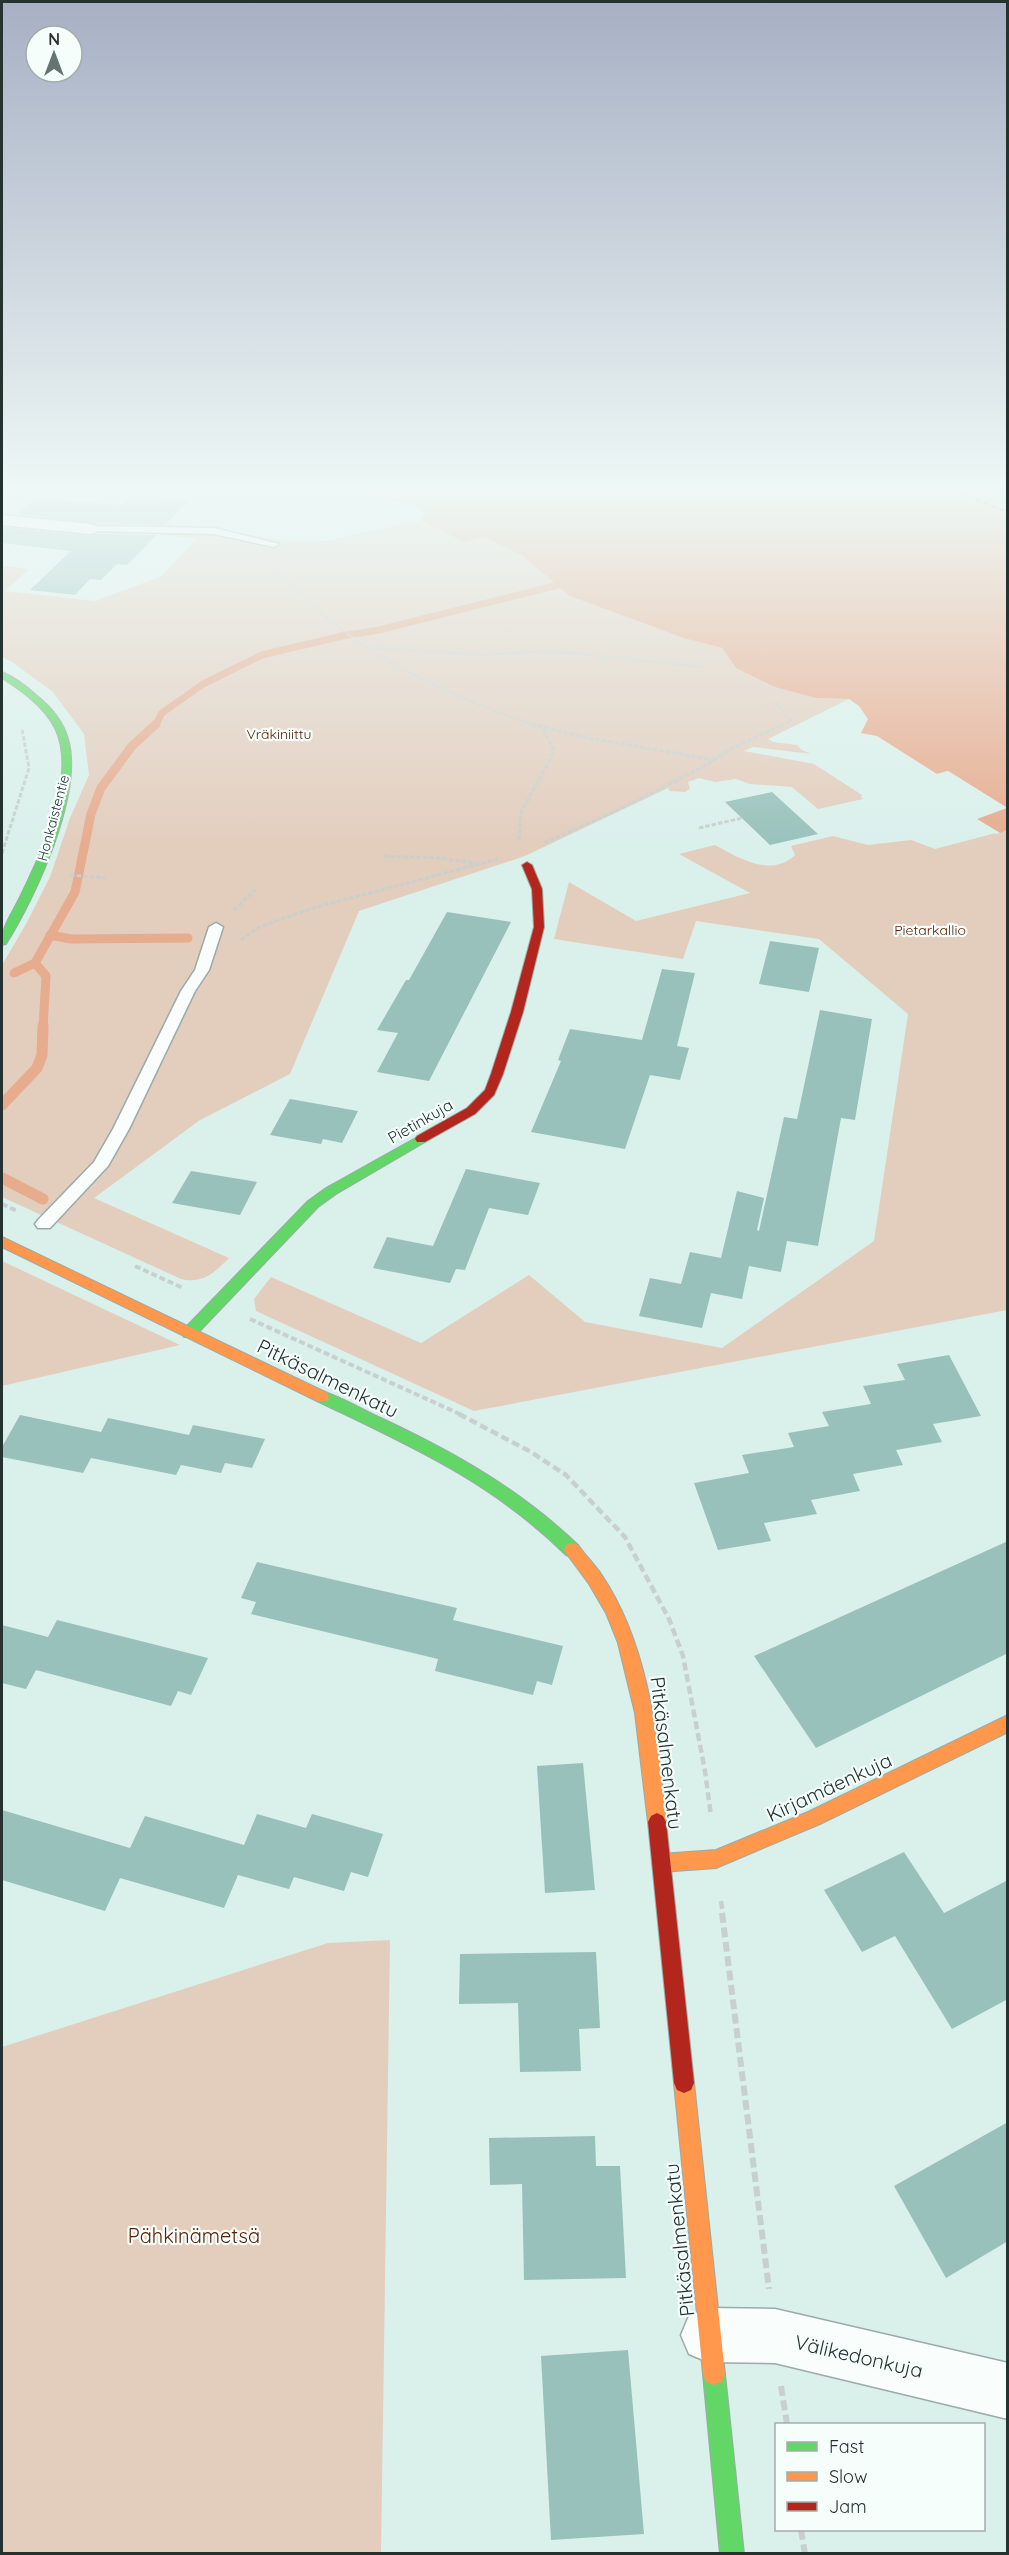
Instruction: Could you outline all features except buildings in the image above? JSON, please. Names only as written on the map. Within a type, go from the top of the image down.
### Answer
[{"type":"street","name":"Honkaistentie","points":[[2,675],[50,713],[64,741],[66,771],[57,813],[37,873],[14,923],[2,942]]},
{"type":"street","name":"Pietinkuja","points":[[189,1333],[313,1204],[331,1191],[471,1111],[490,1092],[517,1012],[539,927],[537,889],[527,865]]},
{"type":"street","name":"Pitkäsalmenkatu","points":[[2,1242],[442,1455],[492,1482],[551,1528],[584,1561],[609,1598],[626,1638],[639,1680],[647,1723],[732,2553]]},
{"type":"street","name":"Kirjamäenkuja","points":[[661,1863],[716,1859],[814,1818],[1008,1723]]},
{"type":"street","name":"Välikedonkuja","points":[[708,2335],[774,2336],[1008,2391]]},
{"type":"lane","points":[[44,1224],[100,1166],[121,1130],[188,991],[202,970],[216,927]]},
{"type":"path","points":[[320,610],[342,629],[370,648],[440,688],[492,711],[543,728],[588,738],[714,760]]},
{"type":"path","points":[[370,648],[484,656],[529,652],[573,653],[702,667]]},
{"type":"path","points":[[202,970],[259,927],[310,909],[516,855],[611,813],[733,748],[791,721],[776,702]]},
{"type":"path","points":[[2,853],[29,768],[26,744],[20,724]]},
{"type":"path","points":[[516,855],[521,812],[552,756],[553,748],[543,728]]},
{"type":"path","points":[[699,828],[741,818]]},
{"type":"path","points":[[516,855],[527,865]]},
{"type":"path","points":[[384,856],[440,858],[479,863]]},
{"type":"path","points":[[705,1771],[774,2336],[787,2423]]},
{"type":"path","points":[[801,2531],[805,2553]]},
{"type":"green space","name":"Vräkiniittu","points":[[2,610],[646,610],[687,638],[722,648],[736,668],[816,698],[849,699],[768,739],[773,742],[797,745],[811,754],[753,747],[744,751],[814,764],[862,795],[863,799],[818,809],[792,787],[750,784],[736,779],[715,782],[699,778],[688,782],[690,789],[685,792],[670,791],[668,788],[525,856],[359,911],[290,1074],[200,1120],[94,1198],[229,1258],[213,1273],[202,1279],[181,1279],[2,1197],[2,965],[50,877],[70,818],[89,775],[84,734],[53,692],[2,657]]},
{"type":"green space","name":"Pietarkallio","points":[[1007,830],[1007,1310],[474,1411],[256,1311],[254,1299],[271,1277],[421,1343],[529,1275],[585,1322],[722,1348],[874,1241],[908,1014],[819,939],[696,921],[683,959],[554,939],[569,882],[636,921],[750,893],[679,854],[715,845],[755,864],[776,865],[786,862],[795,855],[791,846],[833,836],[868,845],[911,840],[935,849]]},
{"type":"green space","points":[[2,1261],[180,1345],[2,1386]]},
{"type":"green space","name":"Pähkinämetsä","points":[[390,1940],[381,2553],[2,2553],[2,2047],[328,1943]]},
{"type":"shaded area","points":[[609,610],[1007,610],[1007,830],[1000,833],[976,819],[1006,807],[948,771],[937,774],[877,736],[861,733],[868,719],[859,706],[849,699],[816,698],[775,687],[736,668],[722,648],[684,638]]},
{"type":"pier","points":[[948,771],[1007,808],[977,819],[1000,833],[995,834],[973,819],[975,816],[1000,807],[948,774],[937,777],[933,775]]},
{"type":"waterway","points":[[155,726],[162,713],[203,684],[262,655],[458,610]]},
{"type":"waterway","points":[[51,935],[75,892],[91,814],[101,788],[132,746],[156,724]]},
{"type":"waterway","points":[[35,963],[51,935]]},
{"type":"waterway","points":[[51,935],[71,939],[188,938]]},
{"type":"waterway","points":[[14,973],[35,963]]},
{"type":"waterway","points":[[35,963],[46,976],[43,1028]]},
{"type":"waterway","points":[[2,1105],[37,1068],[42,1055],[43,1026]]},
{"type":"waterway","points":[[2,1178],[43,1199]]},
{"type":"traffic: fast","points":[[2,675],[21,687],[47,710],[60,729],[67,762],[64,788],[49,844],[2,942]]},
{"type":"traffic: fast","points":[[189,1333],[313,1204],[331,1191],[421,1139]]},
{"type":"traffic: fast","points":[[322,1397],[422,1445],[486,1481],[517,1501],[572,1550]]},
{"type":"traffic: fast","points":[[714,2374],[732,2554]]},
{"type":"traffic: slow","points":[[2,1242],[322,1397]]},
{"type":"traffic: slow","points":[[572,1550],[595,1579],[613,1610],[627,1643],[644,1713],[657,1822]]},
{"type":"traffic: slow","points":[[661,1863],[716,1859],[814,1818],[1008,1723]]},
{"type":"traffic: slow","points":[[684,2083],[714,2374]]},
{"type":"traffic: jam","points":[[421,1139],[471,1111],[490,1092],[497,1074],[517,1012],[539,927],[537,889],[527,865]]},
{"type":"traffic: jam","points":[[657,1822],[684,2083]]}]
